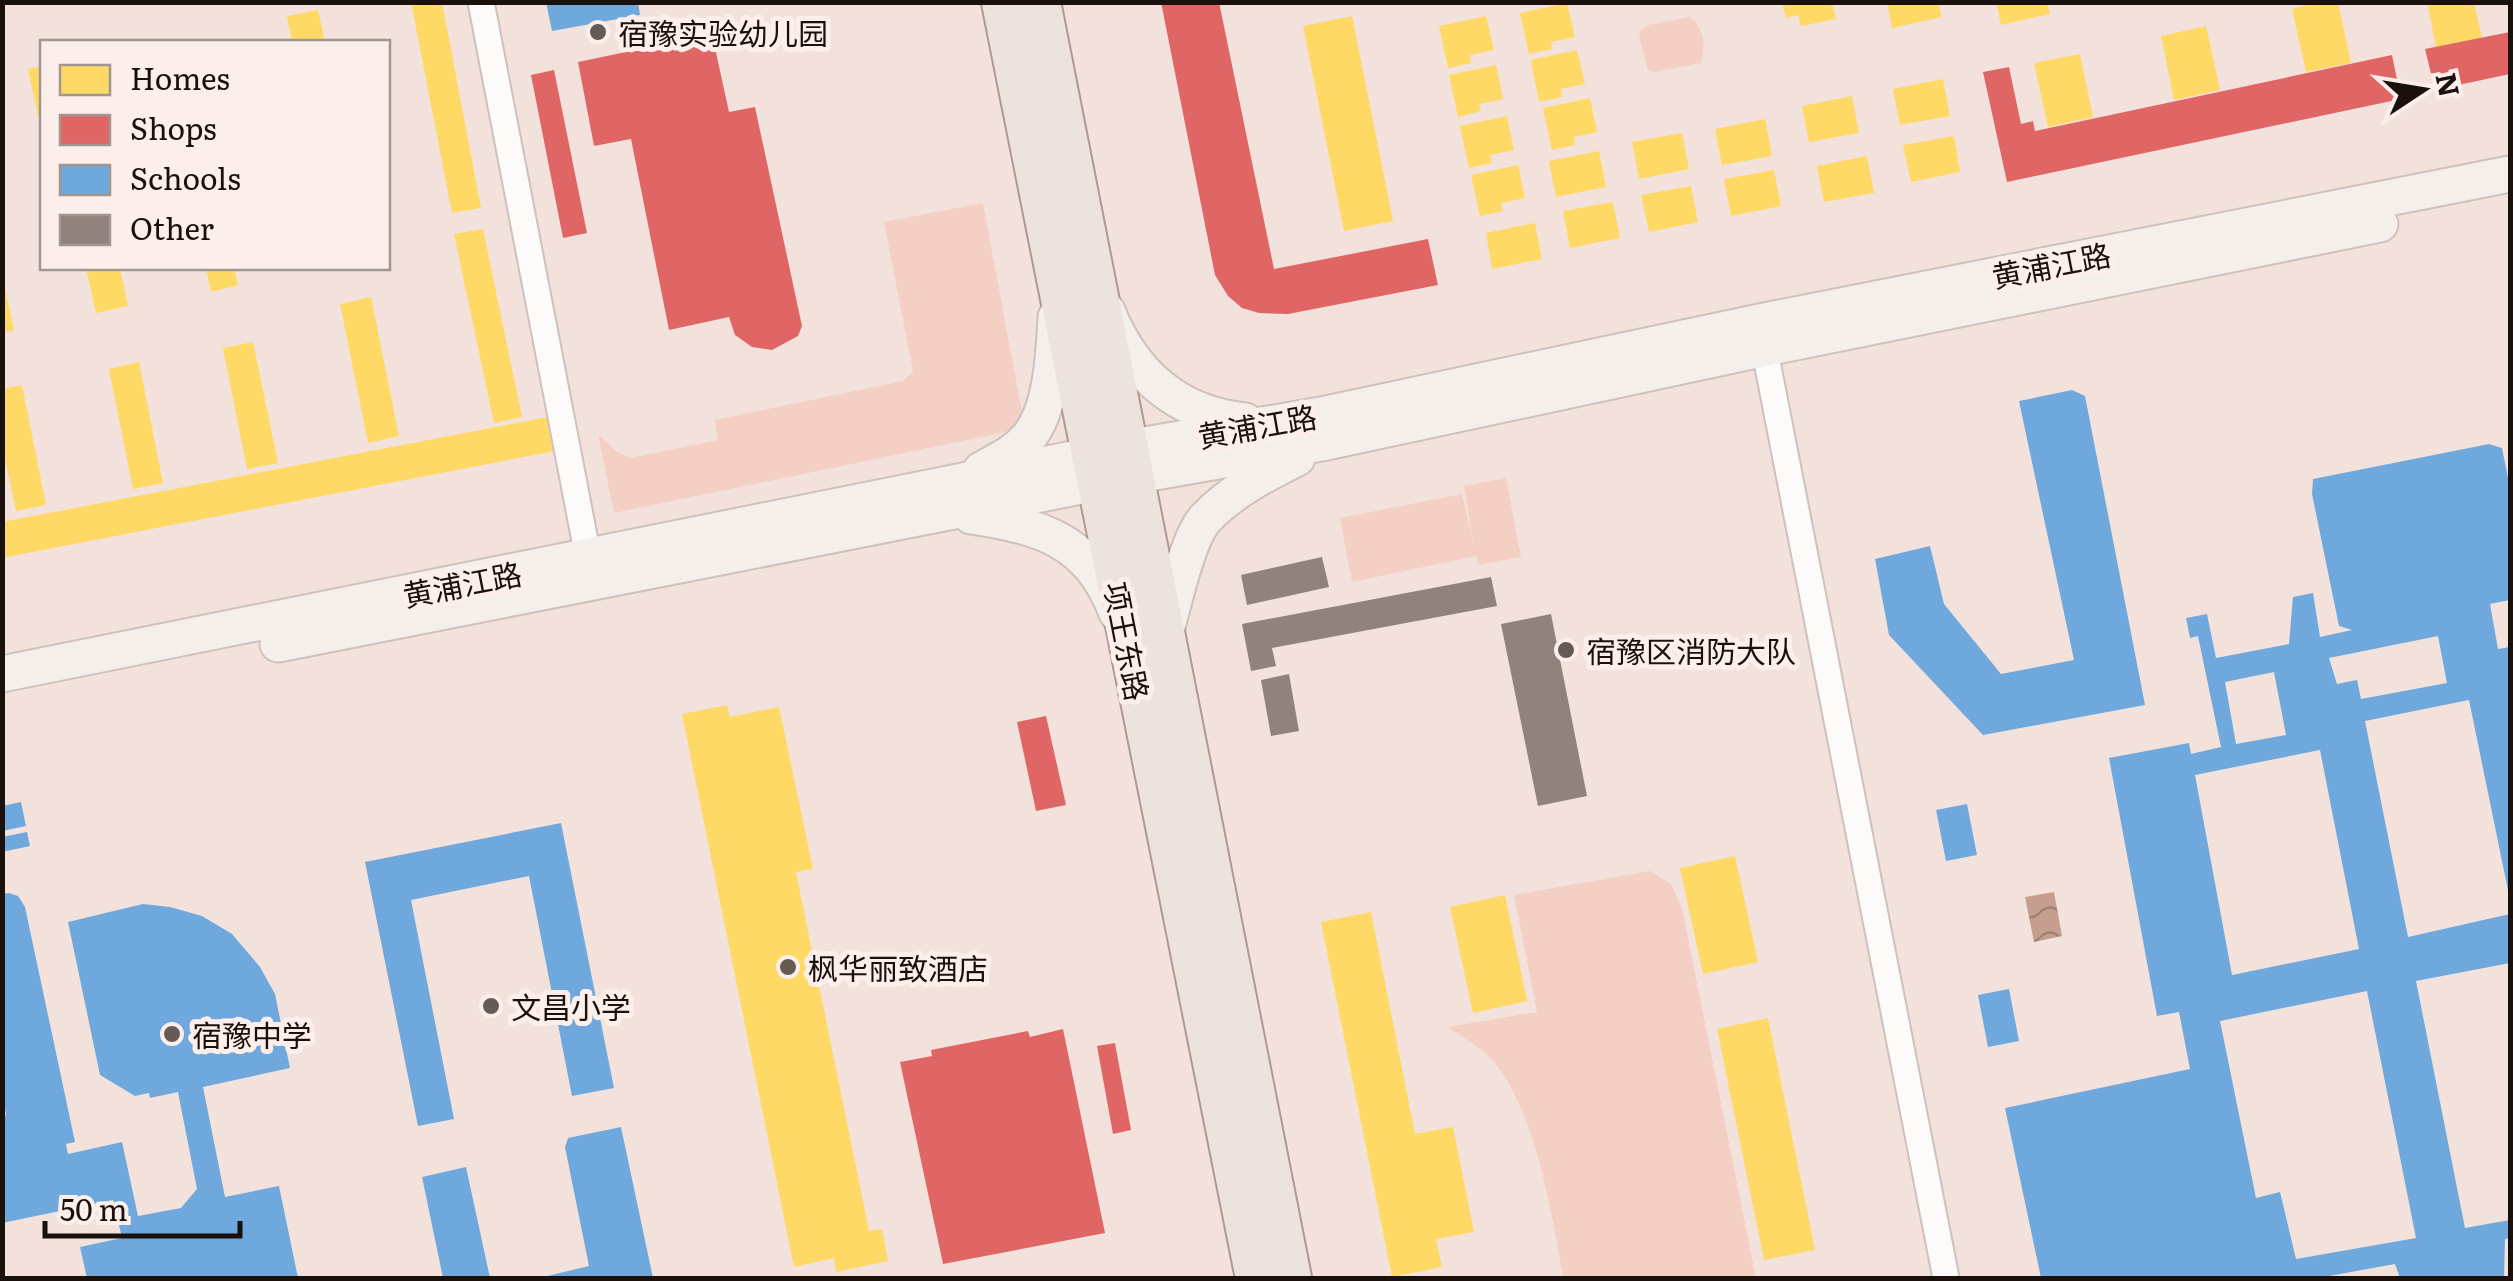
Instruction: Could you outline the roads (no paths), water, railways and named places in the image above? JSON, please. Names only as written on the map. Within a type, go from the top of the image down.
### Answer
[{"type":"main road","name":"项王东路","points":[[1002,2],[1076,284],[1146,641],[1256,1278]]},
{"type":"main road","name":"项王东路","points":[[1040,2],[1076,284]]},
{"type":"main road","name":"项王东路","points":[[1146,641],[1290,1278]]},
{"type":"street","points":[[481,2],[591,571]]},
{"type":"street","name":"黄浦江路","points":[[2,697],[591,571],[1112,466],[1324,428],[2510,174]]},
{"type":"street","name":"黄浦江路","points":[[1762,335],[2510,198]]},
{"type":"street","points":[[1076,284],[1147,376],[1175,400],[1208,416],[1324,428]]},
{"type":"street","points":[[943,500],[1011,453],[1036,426],[1076,284]]},
{"type":"street","points":[[1762,335],[1946,1278]]},
{"type":"street","points":[[943,500],[1054,537],[1083,558],[1106,584],[1146,641],[1182,575],[1202,522],[1324,428]]},
{"type":"street","name":"黄浦江路","points":[[2,674],[591,571]]},
{"type":"water","points":[[2054,892],[2062,936],[2034,942],[2025,897]]},
{"type":"place","name":"宿豫实验幼儿园","points":[[598,32]]},
{"type":"place","name":"宿豫区消防大队","points":[[1566,650]]},
{"type":"place","name":"枫华丽致酒店","points":[[788,967]]},
{"type":"place","name":"文昌小学","points":[[491,1006]]},
{"type":"place","name":"宿豫中学","points":[[172,1034]]}]
